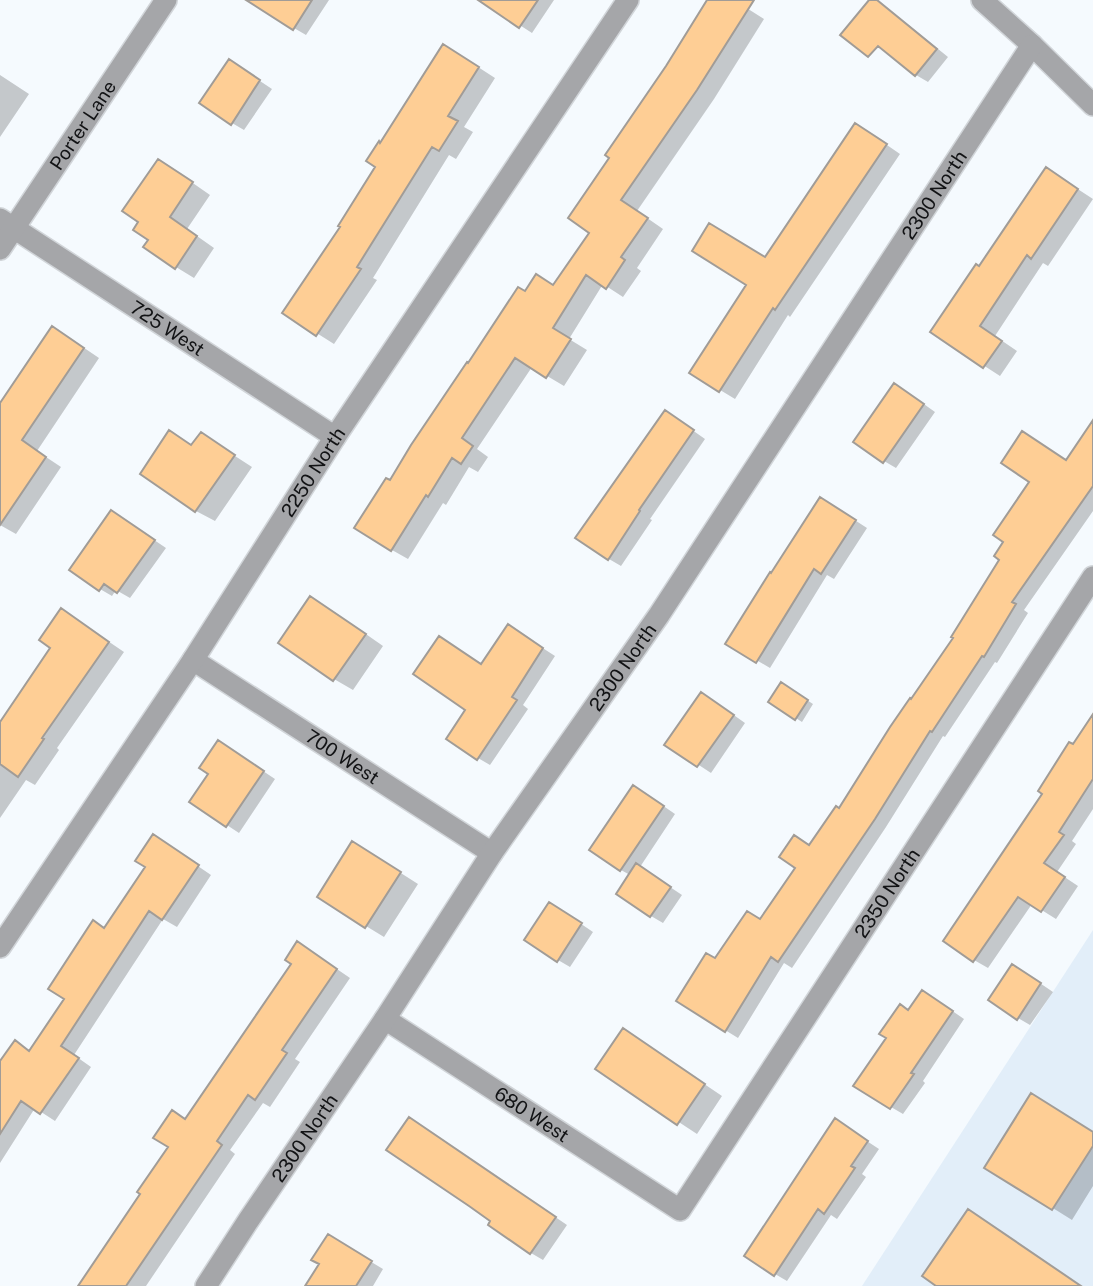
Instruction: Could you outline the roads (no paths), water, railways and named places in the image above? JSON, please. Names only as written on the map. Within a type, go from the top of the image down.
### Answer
[{"type":"street","name":"Porter Lane","points":[[0,249],[7,223],[166,0]]},
{"type":"street","name":"2250 North","points":[[0,947],[193,660],[335,436],[628,0]]},
{"type":"street","points":[[982,0],[1093,105]]},
{"type":"street","name":"2300 North","points":[[206,1286],[385,1019],[492,853],[659,615],[1032,45]]},
{"type":"street","name":"725 West","points":[[7,223],[335,436]]},
{"type":"street","name":"2350 North","points":[[680,1210],[1093,578]]},
{"type":"street","name":"700 West","points":[[193,660],[492,853]]},
{"type":"street","name":"680 West","points":[[385,1019],[680,1210]]}]
